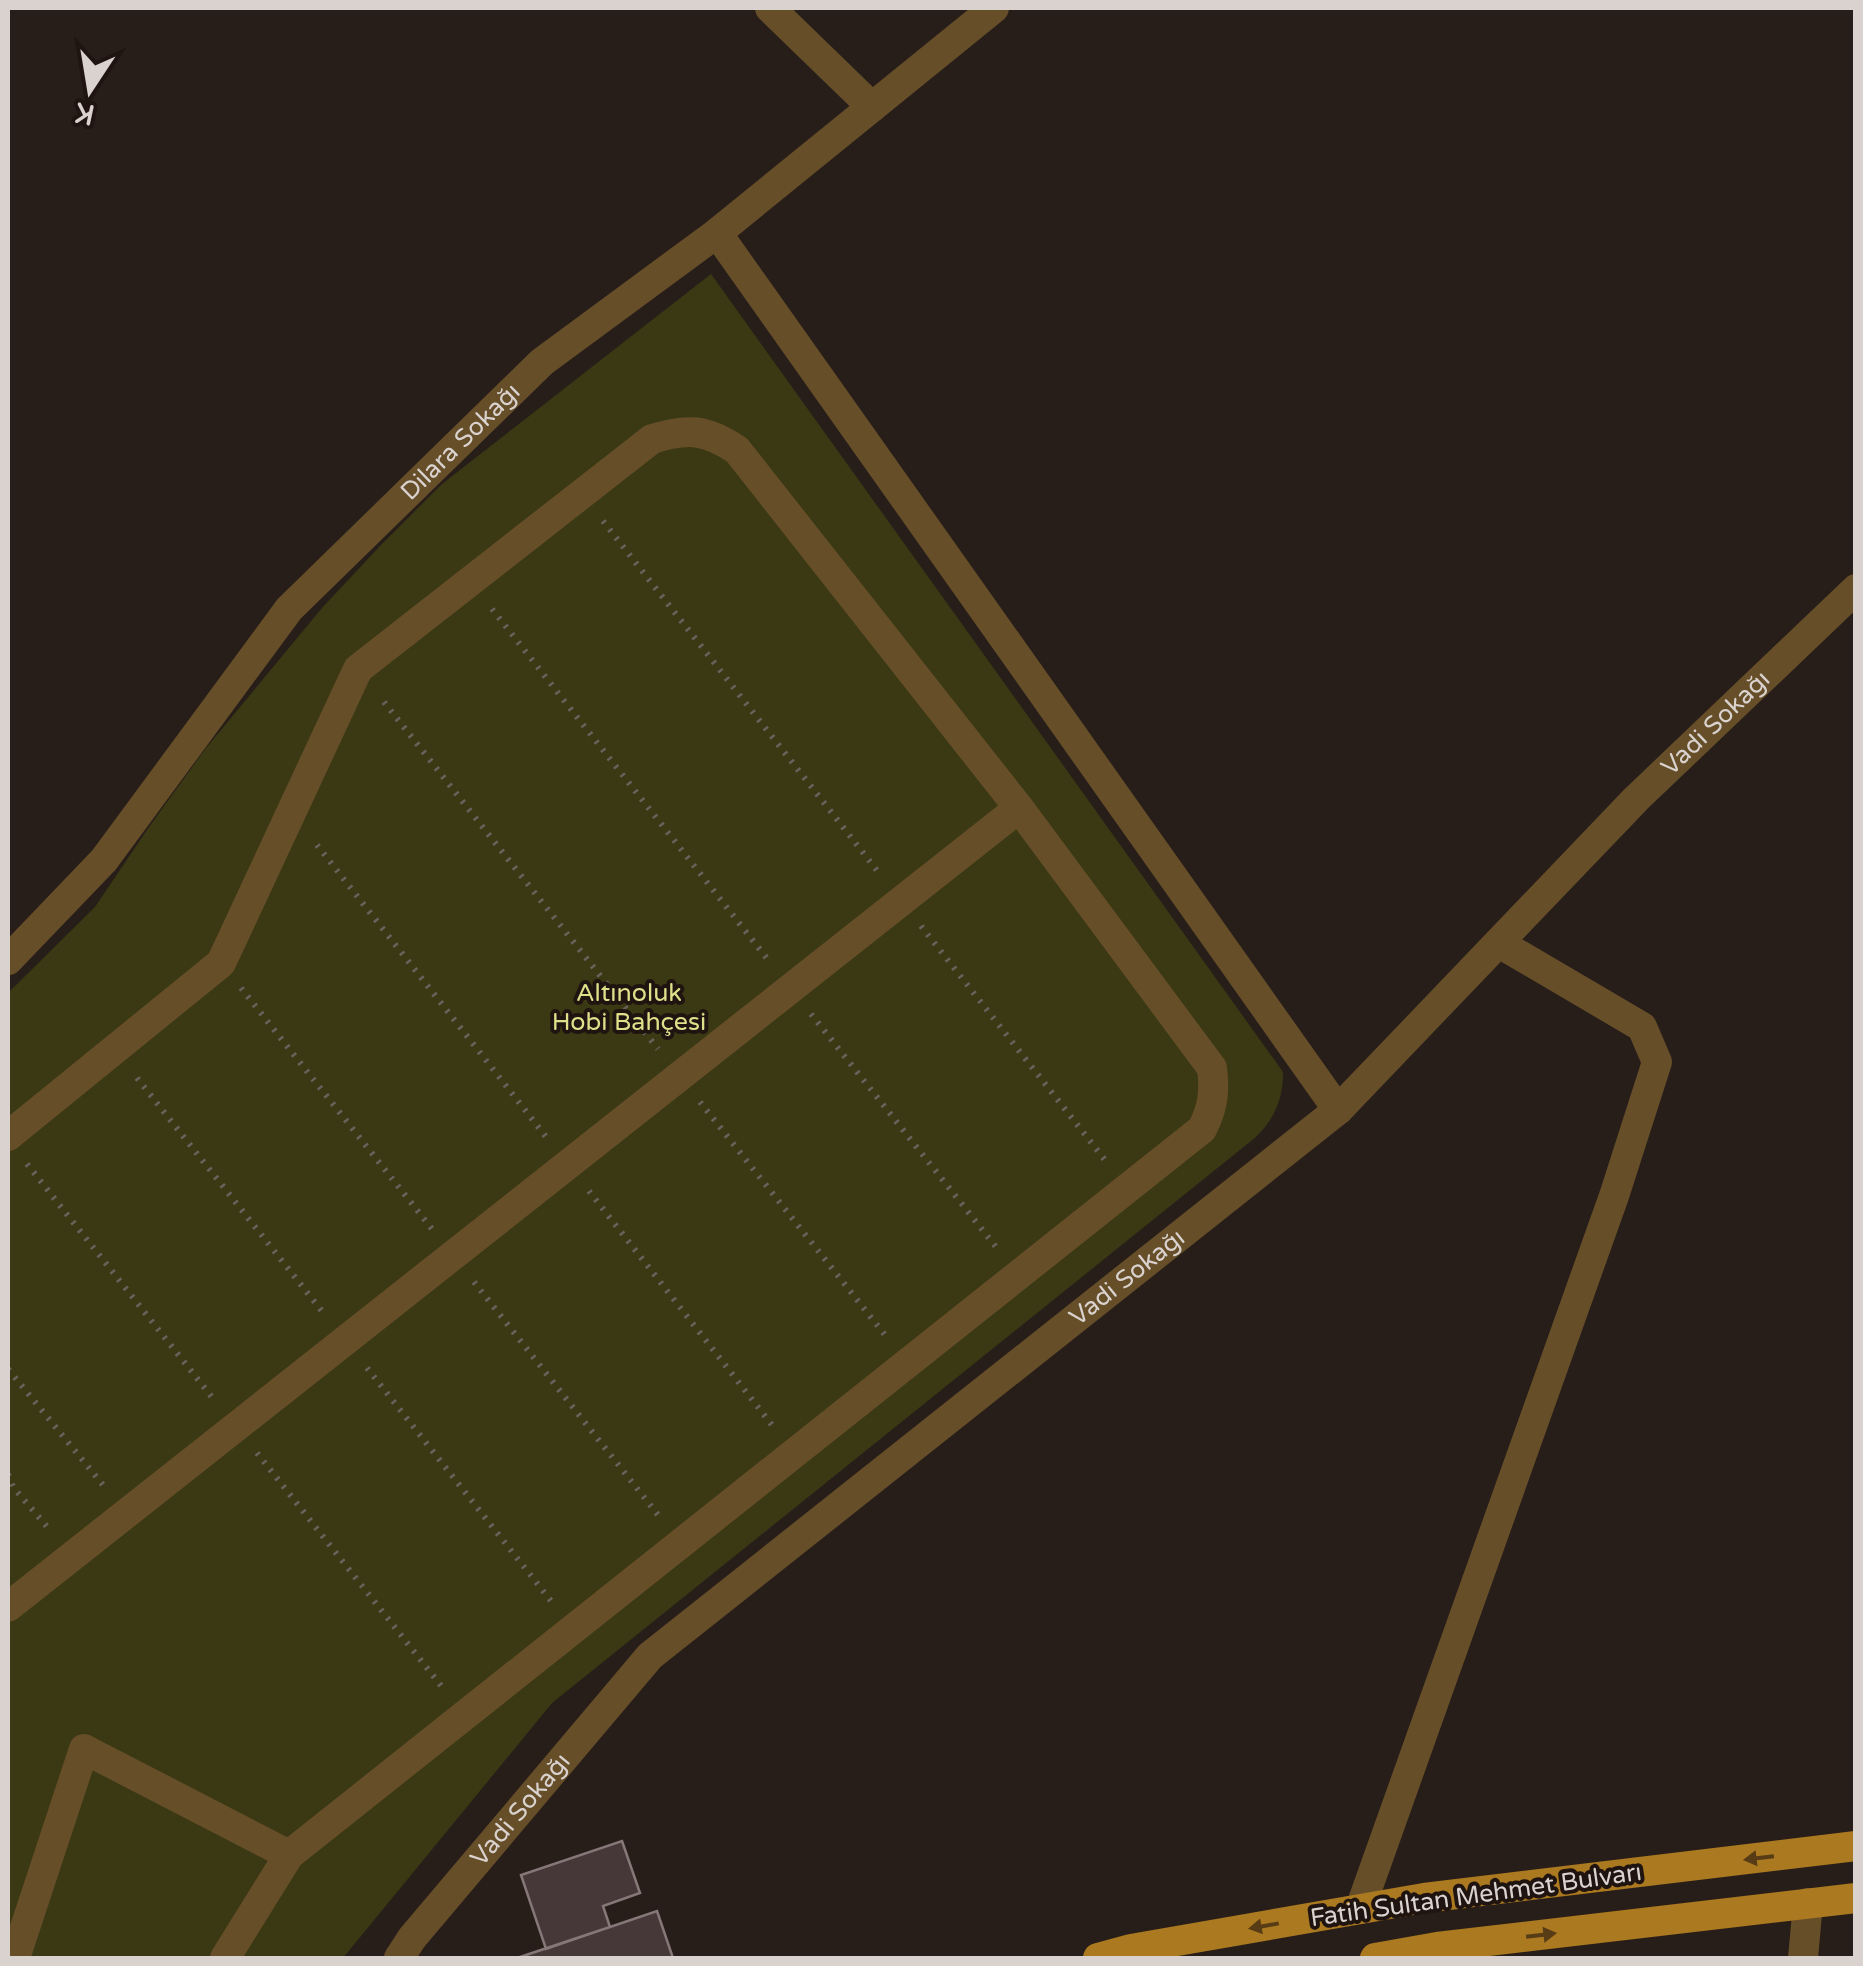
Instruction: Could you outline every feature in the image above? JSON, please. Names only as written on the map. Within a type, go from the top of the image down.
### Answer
[{"type":"main road","name":"Fatih Sultan Mehmet Bulvarı","points":[[1098,1958],[1424,1898],[1856,1846]]},
{"type":"main road","name":"Fatih Sultan Mehmet Bulvarı","points":[[1375,1958],[1438,1947],[1856,1898]]},
{"type":"street","points":[[770,8],[872,108]]},
{"type":"street","name":"Dilara Sokağı","points":[[8,960],[104,860],[289,610],[542,362],[716,233],[994,8]]},
{"type":"street","points":[[716,233],[1338,1110]]},
{"type":"street","points":[[8,1136],[221,963],[358,670],[652,440],[674,432],[696,431],[718,437],[737,450],[1019,808],[1212,1068],[1212,1110],[1202,1129],[289,1855],[225,1958]]},
{"type":"street","name":"Vadi Sokağı","points":[[399,1958],[650,1656],[1338,1110],[1636,798],[1856,589]]},
{"type":"street","points":[[8,1607],[1019,808]]},
{"type":"street","points":[[1360,1909],[1614,1196],[1656,1062],[1642,1027],[1499,942]]},
{"type":"street","points":[[15,1958],[84,1749],[289,1855]]},
{"type":"street","points":[[1804,1958],[1808,1903]]},
{"type":"path","points":[[582,495],[1127,1189]]},
{"type":"path","points":[[470,582],[1018,1276]]},
{"type":"path","points":[[358,670],[907,1364]]},
{"type":"path","points":[[8,1369],[126,1514]]},
{"type":"path","points":[[8,1474],[13,1488],[72,1556]]},
{"type":"green space","name":"Altınoluk Hobi Bahçesi","points":[[711,274],[1283,1072],[1277,1108],[1256,1137],[552,1703],[343,1958],[8,1958],[8,993],[95,907],[206,748],[322,608],[381,545],[442,484]]},
{"type":"building","points":[[622,1841],[640,1893],[603,1906],[610,1927],[546,1949],[521,1875]]},
{"type":"building","points":[[657,1911],[673,1958],[517,1958],[610,1927]]}]
